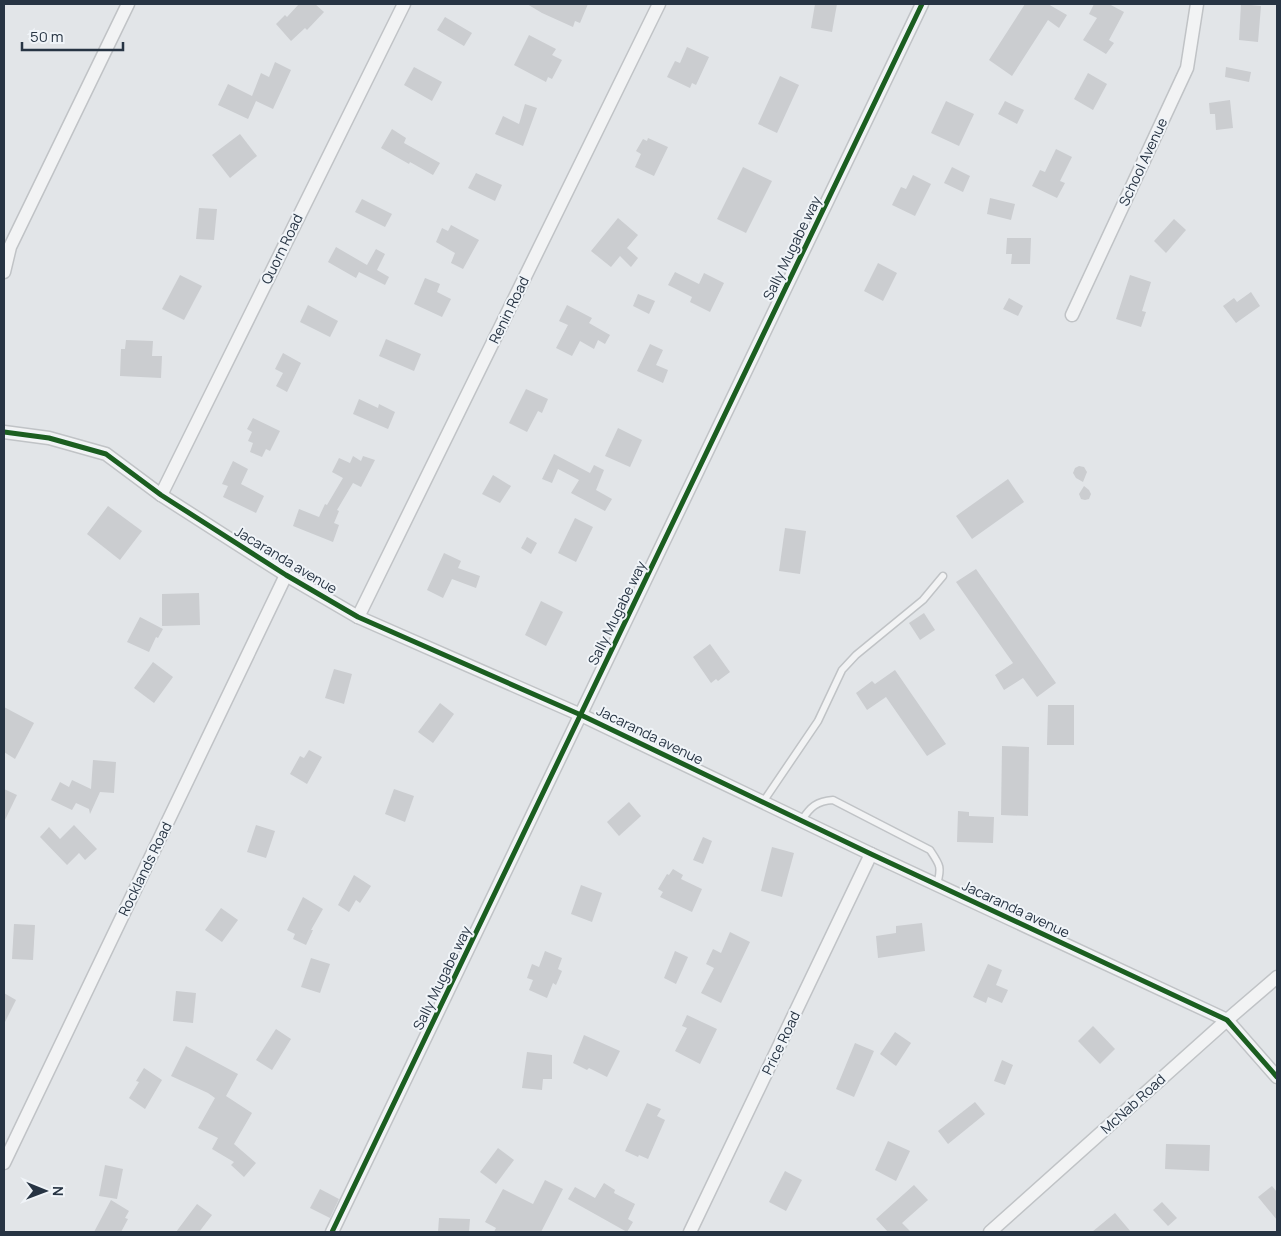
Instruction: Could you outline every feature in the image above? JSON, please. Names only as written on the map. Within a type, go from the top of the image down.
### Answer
[{"type":"street","points":[[4,272],[10,246],[128,4]]},
{"type":"street","name":"Quorn Road","points":[[160,495],[404,4]]},
{"type":"street","name":"Renin Road","points":[[358,617],[659,4]]},
{"type":"street","name":"Sally Mugabe way","points":[[332,1232],[922,4]]},
{"type":"street","name":"School Avenue","points":[[1072,316],[1188,68],[1197,4]]},
{"type":"street","name":"Jacaranda avenue","points":[[4,432],[49,438],[106,454],[160,495],[286,575],[358,617],[581,715],[871,854],[1227,1020],[1277,1077]]},
{"type":"street","name":"Rocklands Road","points":[[4,1163],[286,575]]},
{"type":"street","name":"Price Road","points":[[690,1232],[871,854]]},
{"type":"street","name":"McNab Road","points":[[990,1232],[1277,977]]},
{"type":"lane","points":[[763,802],[818,721],[842,670],[856,655],[923,600],[943,576]]},
{"type":"lane","points":[[802,820],[810,808],[822,801],[833,800],[930,850],[939,862],[941,870],[937,884]]},
{"type":"building","points":[[299,4],[315,4],[324,12],[307,30],[305,28],[291,41],[276,24],[285,15],[287,17]]},
{"type":"building","points":[[527,4],[588,4],[580,23],[575,21],[573,27]]},
{"type":"building","points":[[815,4],[837,4],[832,32],[811,28]]},
{"type":"building","points":[[1025,4],[1048,4],[1067,15],[1059,28],[1048,20],[1012,76],[989,60]]},
{"type":"building","points":[[1094,4],[1109,4],[1124,12],[1109,40],[1114,43],[1106,54],[1083,40],[1097,18],[1089,14]]},
{"type":"building","points":[[1241,4],[1261,6],[1258,42],[1239,40]]},
{"type":"building","points":[[445,17],[472,33],[464,46],[437,30]]},
{"type":"building","points":[[529,35],[556,49],[552,55],[562,60],[552,79],[548,77],[546,82],[514,65]]},
{"type":"building","points":[[687,47],[709,57],[696,85],[692,83],[690,88],[667,77],[675,61],[680,63]]},
{"type":"building","points":[[275,62],[291,70],[273,109],[256,101],[248,119],[218,105],[228,84],[252,96],[261,73],[269,77]]},
{"type":"building","points":[[414,67],[442,82],[432,101],[404,85]]},
{"type":"building","points":[[1226,67],[1251,72],[1249,82],[1225,77]]},
{"type":"building","points":[[1088,73],[1107,84],[1093,110],[1074,99]]},
{"type":"building","points":[[780,76],[799,85],[777,133],[758,124]]},
{"type":"building","points":[[1230,100],[1233,128],[1216,130],[1215,114],[1210,114],[1209,103]]},
{"type":"building","points":[[946,101],[974,114],[959,146],[931,133]]},
{"type":"building","points":[[1005,101],[1024,110],[1017,124],[998,114]]},
{"type":"building","points":[[525,104],[537,108],[523,146],[495,134],[503,116],[519,124]]},
{"type":"building","points":[[392,129],[406,138],[404,143],[440,163],[433,175],[381,148]]},
{"type":"building","points":[[240,134],[257,156],[230,178],[212,155]]},
{"type":"building","points":[[648,138],[668,147],[654,176],[635,167],[641,154],[636,151],[643,139],[647,141]]},
{"type":"building","points":[[1056,149],[1072,157],[1060,181],[1065,183],[1057,198],[1032,186],[1040,170],[1045,172]]},
{"type":"building","points":[[743,167],[772,181],[746,233],[717,219]]},
{"type":"building","points":[[952,167],[970,176],[963,192],[944,183]]},
{"type":"building","points":[[476,173],[502,185],[495,201],[468,188]]},
{"type":"building","points":[[913,175],[931,184],[915,216],[892,205],[901,187],[906,189]]},
{"type":"building","points":[[990,198],[1015,204],[1011,220],[987,214]]},
{"type":"building","points":[[362,199],[392,214],[385,227],[355,212]]},
{"type":"building","points":[[199,208],[217,209],[214,240],[196,239]]},
{"type":"building","points":[[618,218],[638,235],[627,248],[638,258],[631,267],[620,256],[611,267],[591,251]]},
{"type":"building","points":[[1174,219],[1186,230],[1166,253],[1154,241]]},
{"type":"building","points":[[451,225],[479,240],[463,269],[451,263],[455,253],[436,242],[442,228],[448,231]]},
{"type":"building","points":[[1007,238],[1031,238],[1030,264],[1011,264],[1012,254],[1006,254]]},
{"type":"building","points":[[336,247],[367,265],[376,249],[385,254],[377,270],[389,277],[385,285],[359,272],[356,278],[328,262]]},
{"type":"building","points":[[878,263],[897,273],[883,301],[864,291]]},
{"type":"building","points":[[675,272],[699,284],[704,273],[724,283],[710,312],[690,302],[692,297],[668,285]]},
{"type":"building","points":[[180,275],[202,286],[184,320],[162,309]]},
{"type":"building","points":[[1130,275],[1151,282],[1142,311],[1146,312],[1141,327],[1116,319]]},
{"type":"building","points":[[425,278],[440,284],[437,292],[451,299],[442,317],[414,304]]},
{"type":"building","points":[[1251,292],[1260,306],[1236,323],[1223,306],[1234,298],[1237,302]]},
{"type":"building","points":[[638,294],[655,301],[649,314],[633,306]]},
{"type":"building","points":[[1009,298],[1023,306],[1018,316],[1003,309]]},
{"type":"building","points":[[308,305],[338,321],[330,337],[300,322]]},
{"type":"building","points":[[567,305],[592,318],[589,323],[610,335],[605,344],[598,340],[594,349],[580,341],[572,356],[556,348],[568,325],[559,321]]},
{"type":"building","points":[[386,339],[421,354],[414,371],[379,356]]},
{"type":"building","points":[[126,340],[153,341],[152,356],[162,356],[161,378],[120,376],[121,349],[125,349]]},
{"type":"building","points":[[650,344],[663,350],[656,365],[668,370],[663,383],[637,371]]},
{"type":"building","points":[[283,353],[301,363],[287,392],[276,386],[283,373],[275,369]]},
{"type":"building","points":[[526,389],[548,399],[542,413],[538,411],[527,432],[509,423]]},
{"type":"building","points":[[359,399],[378,408],[379,404],[395,412],[388,429],[353,414]]},
{"type":"building","points":[[253,418],[280,431],[270,451],[266,449],[262,457],[250,452],[253,443],[248,441],[252,432],[247,429]]},
{"type":"building","points":[[618,428],[642,440],[630,467],[605,456]]},
{"type":"building","points":[[554,454],[590,473],[594,465],[604,470],[596,490],[612,499],[605,511],[571,493],[579,480],[558,469],[552,483],[542,479]]},
{"type":"building","points":[[353,456],[361,461],[363,456],[375,460],[361,487],[353,483],[337,510],[339,511],[334,523],[339,525],[333,542],[293,526],[299,509],[319,517],[325,504],[327,505],[343,478],[332,472],[339,458],[350,463]]},
{"type":"building","points":[[233,461],[248,469],[241,484],[264,496],[256,513],[223,497],[228,486],[222,484]]},
{"type":"building","points":[[1079,466],[1084,467],[1087,472],[1083,482],[1076,478],[1073,473],[1075,468]]},
{"type":"building","points":[[493,475],[511,486],[500,503],[482,494]]},
{"type":"building","points":[[1008,479],[1024,502],[972,539],[956,516]]},
{"type":"building","points":[[1084,486],[1091,494],[1089,499],[1085,500],[1081,499],[1079,494]]},
{"type":"building","points":[[108,506],[142,531],[120,560],[87,534]]},
{"type":"building","points":[[575,518],[593,527],[576,562],[558,553]]},
{"type":"building","points":[[785,528],[806,531],[800,574],[779,571]]},
{"type":"building","points":[[527,537],[537,543],[531,554],[521,548]]},
{"type":"building","points":[[444,553],[461,561],[458,568],[480,576],[476,588],[452,579],[443,598],[427,590]]},
{"type":"building","points":[[976,569],[1056,683],[1037,697],[1023,678],[1004,690],[995,675],[1013,663],[956,582]]},
{"type":"building","points":[[199,593],[200,625],[162,626],[162,594]]},
{"type":"building","points":[[541,601],[563,612],[546,646],[525,635]]},
{"type":"building","points":[[924,613],[935,630],[920,640],[909,623]]},
{"type":"building","points":[[140,617],[163,629],[158,638],[156,637],[149,652],[127,642]]},
{"type":"building","points":[[710,644],[730,672],[718,681],[716,679],[711,683],[693,657]]},
{"type":"building","points":[[153,662],[173,677],[154,703],[134,688]]},
{"type":"building","points":[[334,669],[352,674],[344,704],[325,698]]},
{"type":"building","points":[[895,670],[946,744],[927,756],[886,697],[867,710],[856,693],[872,681],[875,684]]},
{"type":"building","points":[[440,703],[454,714],[433,743],[418,732]]},
{"type":"building","points":[[1048,705],[1074,705],[1074,745],[1047,745]]},
{"type":"building","points":[[4,707],[34,723],[15,759],[4,752]]},
{"type":"building","points":[[1002,746],[1029,747],[1028,816],[1001,815]]},
{"type":"building","points":[[309,750],[322,757],[307,784],[290,774],[300,756],[304,758]]},
{"type":"building","points":[[93,760],[116,762],[114,793],[100,792],[90,814],[89,809],[76,803],[72,810],[51,800],[60,782],[69,787],[72,780],[91,789]]},
{"type":"building","points":[[4,789],[17,795],[4,822]]},
{"type":"building","points":[[394,789],[414,796],[405,822],[385,814]]},
{"type":"building","points":[[629,802],[641,816],[619,836],[607,822]]},
{"type":"building","points":[[958,811],[969,812],[969,816],[994,817],[993,843],[957,842]]},
{"type":"building","points":[[74,825],[97,849],[85,860],[79,853],[67,865],[40,837],[49,827],[60,839]]},
{"type":"building","points":[[256,825],[275,831],[266,858],[247,852]]},
{"type":"building","points":[[703,837],[712,841],[703,864],[693,860]]},
{"type":"building","points":[[772,847],[794,853],[782,897],[761,891]]},
{"type":"building","points":[[673,869],[683,875],[681,879],[702,889],[692,912],[660,897],[663,892],[658,889],[667,874],[669,875]]},
{"type":"building","points":[[354,875],[371,886],[360,903],[356,900],[349,912],[338,905]]},
{"type":"building","points":[[581,885],[602,893],[592,922],[571,914]]},
{"type":"building","points":[[303,897],[323,909],[311,930],[313,930],[306,945],[293,939],[295,934],[287,930]]},
{"type":"building","points":[[221,908],[238,920],[222,942],[205,930]]},
{"type":"building","points":[[922,923],[925,951],[878,958],[876,936],[896,933],[896,926]]},
{"type":"building","points":[[14,924],[35,925],[33,960],[12,959]]},
{"type":"building","points":[[730,932],[750,942],[721,1003],[701,993],[714,968],[706,964],[713,949],[721,953]]},
{"type":"building","points":[[545,951],[562,958],[558,969],[562,971],[556,985],[553,983],[547,998],[529,990],[533,980],[527,978],[532,964],[539,967]]},
{"type":"building","points":[[675,951],[688,957],[676,984],[664,978]]},
{"type":"building","points":[[311,958],[330,964],[320,993],[301,987]]},
{"type":"building","points":[[988,964],[1002,970],[996,985],[1008,990],[1002,1003],[988,997],[986,1003],[973,997]]},
{"type":"building","points":[[176,991],[196,993],[193,1023],[173,1021]]},
{"type":"building","points":[[4,993],[16,1000],[4,1024]]},
{"type":"building","points":[[687,1015],[717,1029],[700,1064],[675,1051],[687,1028],[682,1026]]},
{"type":"building","points":[[1093,1026],[1115,1049],[1100,1064],[1078,1041]]},
{"type":"building","points":[[276,1029],[291,1039],[272,1070],[256,1060]]},
{"type":"building","points":[[895,1032],[911,1043],[896,1066],[880,1054]]},
{"type":"building","points":[[584,1035],[620,1051],[607,1077],[573,1063]]},
{"type":"building","points":[[855,1043],[874,1051],[854,1097],[836,1089]]},
{"type":"building","points":[[186,1046],[238,1074],[226,1096],[252,1113],[234,1144],[256,1163],[244,1177],[231,1165],[234,1162],[212,1149],[218,1138],[198,1128],[215,1098],[171,1076]]},
{"type":"building","points":[[527,1052],[552,1055],[552,1079],[543,1079],[542,1090],[522,1088]]},
{"type":"building","points":[[1002,1060],[1013,1065],[1005,1085],[994,1081]]},
{"type":"building","points":[[144,1068],[162,1080],[145,1109],[129,1098],[139,1082],[136,1081]]},
{"type":"building","points":[[975,1102],[985,1114],[948,1144],[938,1131]]},
{"type":"building","points":[[647,1103],[661,1109],[657,1116],[665,1120],[648,1159],[625,1151]]},
{"type":"building","points":[[888,1141],[910,1151],[896,1181],[875,1170]]},
{"type":"building","points":[[1166,1144],[1210,1145],[1209,1171],[1165,1169]]},
{"type":"building","points":[[498,1148],[514,1160],[496,1184],[480,1172]]},
{"type":"building","points":[[105,1165],[123,1169],[117,1199],[99,1196]]},
{"type":"building","points":[[785,1171],[802,1180],[786,1211],[769,1202]]},
{"type":"building","points":[[545,1180],[563,1189],[541,1232],[494,1232],[496,1228],[485,1222],[503,1189],[533,1204]]},
{"type":"building","points":[[604,1183],[615,1190],[614,1193],[635,1204],[628,1219],[633,1222],[627,1232],[568,1199],[575,1187],[595,1198]]},
{"type":"building","points":[[914,1185],[928,1200],[902,1223],[911,1232],[888,1232],[876,1219]]},
{"type":"building","points":[[1272,1186],[1277,1192],[1277,1220],[1258,1197]]},
{"type":"building","points":[[320,1189],[339,1199],[330,1218],[310,1208]]},
{"type":"building","points":[[111,1200],[129,1211],[125,1218],[128,1219],[121,1232],[94,1232]]},
{"type":"building","points":[[1162,1202],[1177,1218],[1168,1226],[1153,1210]]},
{"type":"building","points":[[197,1204],[212,1215],[199,1232],[176,1232]]},
{"type":"building","points":[[1115,1213],[1131,1232],[1092,1232]]},
{"type":"building","points":[[439,1218],[470,1219],[469,1232],[438,1232]]},
{"type":"cycle path","points":[[332,1232],[922,4]]},
{"type":"cycle path","points":[[4,432],[49,438],[106,454],[161,495],[286,575],[358,617],[581,715],[871,854],[1227,1020],[1277,1077]]}]
